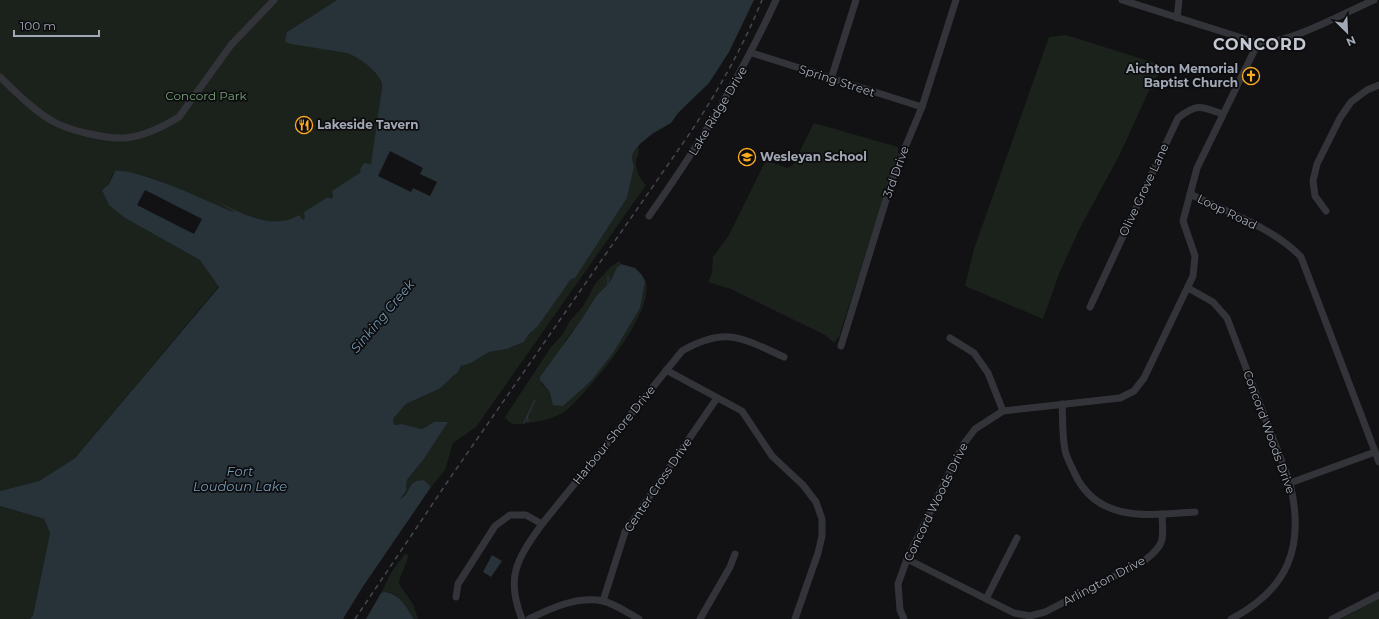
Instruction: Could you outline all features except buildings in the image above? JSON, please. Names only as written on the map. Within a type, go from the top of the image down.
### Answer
[{"type":"street","points":[[0,77],[25,100],[55,122],[96,135],[125,138],[154,130],[179,117],[222,58],[274,0]]},
{"type":"street","name":"Lake Ridge Drive","points":[[649,216],[684,167],[752,53],[776,0]]},
{"type":"street","points":[[831,79],[856,0]]},
{"type":"street","name":"3rd Drive","points":[[841,346],[894,174],[922,107],[956,0]]},
{"type":"street","points":[[1122,0],[1258,43],[1270,43],[1286,38],[1374,0]]},
{"type":"street","points":[[1178,18],[1179,0]]},
{"type":"street","name":"Loop Road","points":[[1258,43],[1222,114],[1197,168],[1190,194],[1273,234],[1290,245],[1301,258],[1379,462]]},
{"type":"street","name":"Spring Street","points":[[752,53],[922,107]]},
{"type":"street","points":[[1326,211],[1315,196],[1313,181],[1317,164],[1340,118],[1351,102],[1367,90],[1379,85]]},
{"type":"street","name":"Olive Grove Lane","points":[[1090,307],[1178,118],[1189,109],[1201,106],[1222,114]]},
{"type":"street","name":"Concord Woods Drive","points":[[904,619],[900,610],[898,584],[907,559],[963,445],[975,429],[1003,411],[1120,398],[1134,391],[1144,378],[1193,276],[1195,256],[1183,221],[1190,194]]},
{"type":"street","name":"Concord Woods Drive","points":[[1188,288],[1213,302],[1227,318],[1290,483],[1296,508],[1296,535],[1290,559],[1280,578],[1269,593],[1247,611],[1231,619]]},
{"type":"street","name":"Harbour Shore Drive","points":[[522,619],[515,601],[514,581],[518,560],[542,524],[682,351],[699,341],[713,337],[727,336],[742,338],[784,357]]},
{"type":"street","points":[[950,338],[974,353],[988,373],[1003,411]]},
{"type":"street","points":[[666,370],[742,411],[772,456],[804,485],[816,502],[822,519],[822,536],[818,553],[795,619]]},
{"type":"street","name":"Center Cross Drive","points":[[603,601],[625,532],[717,398]]},
{"type":"street","points":[[1062,404],[1065,451],[1077,480],[1090,495],[1106,506],[1127,514],[1195,512]]},
{"type":"street","points":[[1290,483],[1375,452]]},
{"type":"street","name":"Arlington Drive","points":[[907,559],[1014,613],[1030,616],[1045,612],[1144,561],[1158,550],[1162,537],[1162,514]]},
{"type":"street","points":[[456,597],[458,584],[495,526],[510,515],[526,515],[542,524]]},
{"type":"street","points":[[986,599],[1017,538]]},
{"type":"street","points":[[700,619],[730,567],[735,554]]},
{"type":"street","points":[[1332,619],[1379,595]]},
{"type":"street","points":[[529,619],[551,608],[579,600],[603,601],[639,619]]},
{"type":"green space","name":"Concord Park","points":[[0,0],[337,0],[287,32],[347,49],[378,71],[384,93],[372,168],[320,213],[286,228],[225,209],[148,177],[124,172],[113,173],[109,184],[102,190],[125,218],[201,260],[219,286],[75,458],[39,481],[0,491]]},
{"type":"green space","points":[[1066,35],[1165,66],[1153,82],[1120,154],[1080,228],[1059,274],[1043,319],[965,286],[974,249],[1049,37]]},
{"type":"green space","points":[[814,123],[898,147],[898,154],[839,337],[834,343],[825,335],[731,289],[708,282],[712,273],[713,257],[729,235],[766,160],[787,168],[793,165]]},
{"type":"green space","points":[[638,147],[639,152],[636,167],[640,178],[646,185],[476,427],[453,443],[445,470],[431,487],[424,480],[415,482],[400,499],[407,486],[407,480],[424,459],[446,425],[428,425],[422,429],[402,424],[394,425],[393,419],[406,404],[439,389],[445,382],[453,377],[463,364],[471,363],[489,352],[507,349],[524,342],[529,334],[538,326],[550,307],[590,254],[627,198],[634,167],[632,159],[633,153]]},
{"type":"green space","points":[[619,261],[621,264],[617,267],[610,282],[597,295],[579,323],[565,341],[542,384],[549,391],[550,398],[586,385],[591,381],[640,308],[644,279],[647,287],[644,304],[635,323],[622,344],[593,383],[565,411],[555,417],[538,421],[517,424],[509,422],[505,417],[551,347],[563,334],[569,322],[584,305],[595,284],[611,266]]},
{"type":"green space","points":[[0,506],[44,519],[50,533],[33,615],[30,619],[0,619]]},
{"type":"green space","points":[[405,554],[408,555],[399,584],[413,604],[418,619],[414,619],[405,604],[397,596],[387,592],[381,593],[392,571]]},
{"type":"green space","points":[[1379,599],[1379,619],[1341,619]]},
{"type":"water","name":"Fort Loudoun Lake","points":[[337,0],[754,0],[729,52],[709,83],[678,113],[671,123],[652,134],[640,144],[633,153],[632,158],[634,167],[627,198],[575,278],[571,279],[538,326],[529,334],[524,342],[507,349],[489,352],[471,363],[461,366],[458,372],[439,389],[406,404],[393,419],[394,425],[402,424],[422,429],[434,422],[448,422],[424,459],[407,480],[406,491],[400,499],[406,494],[414,482],[424,480],[431,487],[362,588],[343,619],[30,619],[33,615],[50,533],[44,519],[0,506],[0,491],[39,481],[75,458],[219,287],[200,260],[125,218],[109,205],[102,190],[109,184],[115,171],[126,171],[156,180],[231,211],[235,212],[216,201],[250,216],[269,221],[288,220],[299,215],[303,220],[305,218],[304,212],[328,197],[332,199],[332,191],[361,172],[360,169],[364,163],[371,164],[382,83],[378,75],[370,67],[361,60],[347,53],[285,42],[287,32]]},
{"type":"water","points":[[621,264],[635,268],[642,275],[645,282],[640,308],[613,353],[591,381],[563,406],[553,405],[549,391],[540,380],[540,377],[579,323],[597,295],[610,282],[617,267]]},
{"type":"water","points":[[492,555],[502,561],[491,577],[483,572]]},
{"type":"water","points":[[384,592],[394,595],[402,601],[414,619],[366,619],[381,593]]},
{"type":"pier","points":[[390,151],[423,168],[420,174],[437,182],[430,196],[413,188],[411,192],[378,176]]},
{"type":"pier","points":[[145,190],[202,219],[194,234],[137,205]]},
{"type":"waterway","points":[[608,276],[608,284]]},
{"type":"waterway","points":[[524,423],[535,400]]},
{"type":"waterway","points":[[527,416],[528,421]]},
{"type":"railway","points":[[355,619],[450,478],[690,133],[747,35],[762,0]]},
{"type":"place","name":"Aichton Memorial Baptist Church","points":[[1251,76]]},
{"type":"place","name":"Lakeside Tavern","points":[[304,125]]},
{"type":"place","name":"Wesleyan School","points":[[747,157]]},
{"type":"district","name":"CONCORD","points":[[1260,44]]},
{"type":"water label","name":"Sinking Creek","points":[[382,316]]}]
